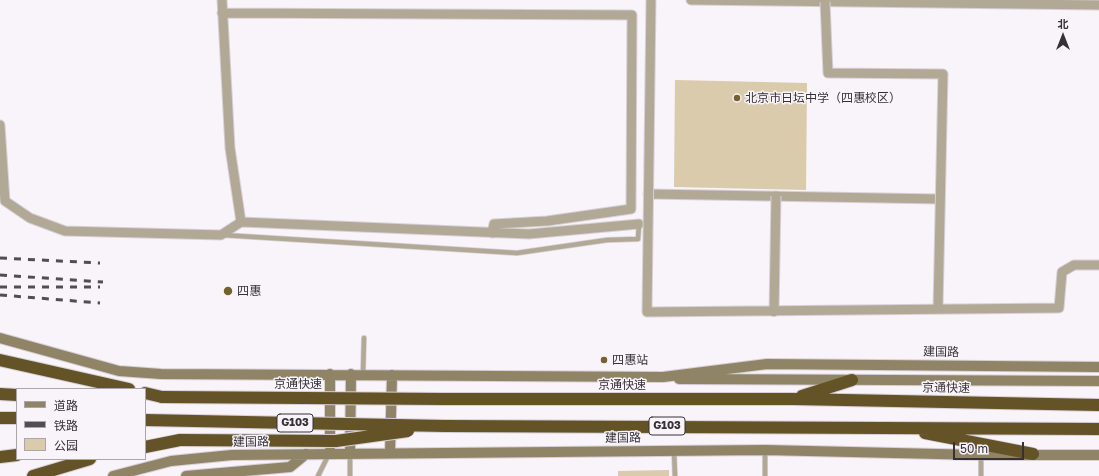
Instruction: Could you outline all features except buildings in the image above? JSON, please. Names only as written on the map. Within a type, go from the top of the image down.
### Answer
[{"type":"highway","points":[[0,360],[125,388]]},
{"type":"highway","points":[[793,399],[852,380]]},
{"type":"highway","points":[[146,393],[162,397]]},
{"type":"highway","points":[[0,394],[16,395]]},
{"type":"highway","name":"京通快速","points":[[146,396],[445,399],[793,399],[1099,406]]},
{"type":"highway","points":[[0,418],[16,418]]},
{"type":"highway","name":"G103","points":[[146,420],[444,426],[1099,429]]},
{"type":"highway","points":[[146,442],[180,440],[276,442],[336,441],[444,426]]},
{"type":"highway","points":[[890,427],[1033,454]]},
{"type":"highway","points":[[146,447],[180,440]]},
{"type":"highway","points":[[0,457],[16,455]]},
{"type":"highway","points":[[33,476],[87,460]]},
{"type":"main road","points":[[0,338],[119,371],[161,374],[330,374],[330,453]]},
{"type":"main road","name":"建国路","points":[[330,374],[663,376],[767,364],[1099,367]]},
{"type":"main road","points":[[350,453],[351,374]]},
{"type":"main road","points":[[390,452],[392,375]]},
{"type":"main road","points":[[663,376],[687,380],[1099,381]]},
{"type":"main road","name":"建国路","points":[[114,476],[138,468],[171,461],[232,455],[390,452],[765,450],[981,456],[1099,454]]},
{"type":"main road","points":[[186,476],[290,467],[306,454]]},
{"type":"street","points":[[222,0],[230,148],[241,222]]},
{"type":"street","points":[[651,0],[647,312],[774,312],[1059,308],[1062,272],[1074,265],[1099,265]]},
{"type":"street","points":[[691,0],[1099,5]]},
{"type":"street","points":[[825,2],[828,73],[943,74],[938,309]]},
{"type":"street","points":[[222,13],[632,15],[631,209],[547,221],[494,224],[492,233]]},
{"type":"street","points":[[0,125],[5,201],[30,218],[65,231],[221,235],[241,222],[529,234],[639,224]]},
{"type":"street","points":[[648,194],[940,199]]},
{"type":"street","points":[[774,312],[776,196]]},
{"type":"lane","points":[[221,235],[516,253],[607,240],[638,239],[639,224]]},
{"type":"lane","points":[[363,374],[364,338]]},
{"type":"lane","points":[[765,450],[765,476]]},
{"type":"lane","points":[[674,451],[675,476]]},
{"type":"lane","points":[[318,476],[330,453]]},
{"type":"lane","points":[[350,453],[350,476]]},
{"type":"lane","points":[[981,456],[981,476]]},
{"type":"green space","points":[[675,80],[807,83],[806,190],[674,187]]},
{"type":"green space","points":[[669,470],[669,476],[618,476],[618,471]]},
{"type":"railway","points":[[0,258],[100,263]]},
{"type":"railway","points":[[0,275],[103,282]]},
{"type":"railway","points":[[0,287],[100,287]]},
{"type":"railway","points":[[0,295],[100,303]]},
{"type":"place","name":"北京市日坛中学（四惠校区）","points":[[737,98]]},
{"type":"place","name":"四惠","points":[[228,291]]},
{"type":"place","name":"四惠站","points":[[604,360]]}]
